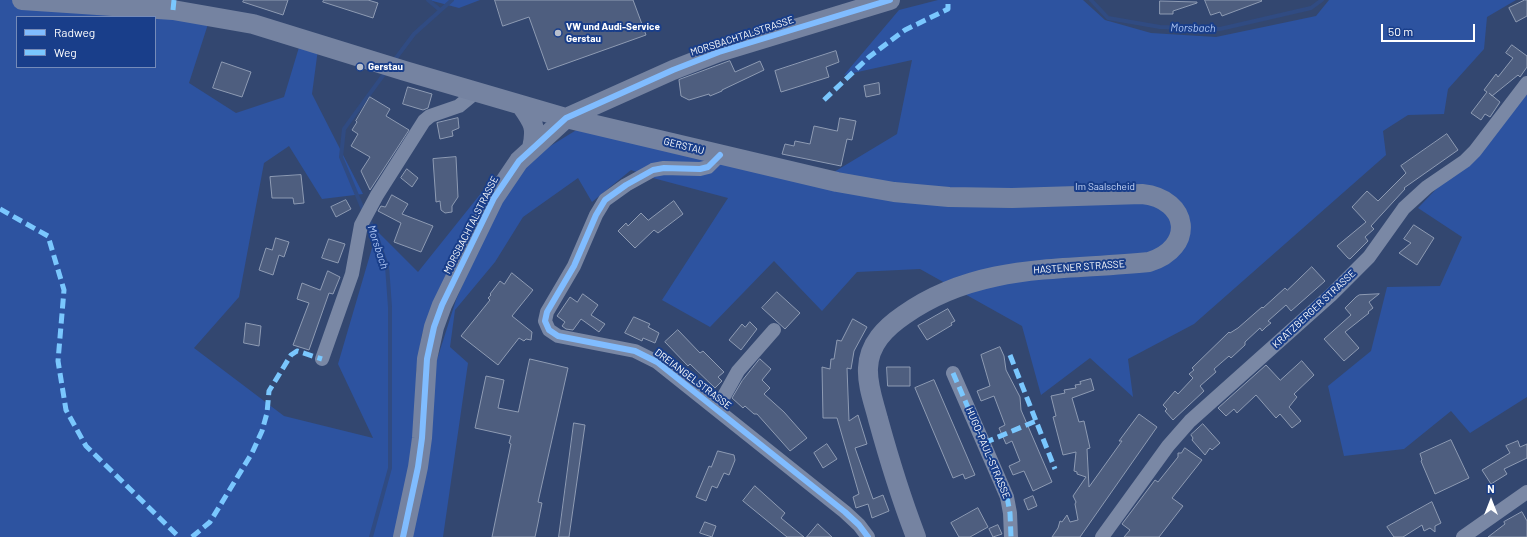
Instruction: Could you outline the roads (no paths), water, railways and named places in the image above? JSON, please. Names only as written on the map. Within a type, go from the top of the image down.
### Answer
[{"type":"main road","name":"GERSTAU","points":[[22,0],[173,10],[253,24],[404,71],[566,118],[837,182],[894,192]]},
{"type":"main road","name":"MORSBACHTALSTRASSE","points":[[403,537],[418,468],[422,438],[427,359],[434,327],[442,305],[494,198],[519,161],[566,118],[673,70],[719,52],[890,0]]},
{"type":"main road","points":[[521,105],[532,120],[536,134],[532,148]]},
{"type":"main road","name":"HASTENER STRASSE","points":[[894,192],[949,197],[988,198],[1152,195],[1162,198],[1171,204],[1177,212],[1180,224],[1179,240],[1172,250],[1157,259],[1139,263],[1041,269],[982,279],[960,286],[933,298],[911,310],[882,333],[872,351],[868,368],[870,390],[886,451],[916,537]]},
{"type":"street","name":"KRATZBERGER STRASSE","points":[[1102,537],[1168,446],[1190,421],[1331,295],[1369,257],[1404,208],[1427,187],[1465,161],[1475,151],[1527,83]]},
{"type":"street","points":[[322,359],[352,274],[361,224],[372,203],[424,121],[430,116],[459,106],[476,92]]},
{"type":"street","name":"DREIANGELSTRASSE","points":[[720,155],[708,168],[664,168],[653,170],[637,178],[606,200],[596,215],[574,266],[547,312],[545,321],[549,330],[558,336],[627,349],[644,354],[658,362],[845,512],[859,525],[868,537]]},
{"type":"street","name":"DREIANGELSTRASSE","points":[[714,407],[724,396],[738,371],[774,330]]},
{"type":"street","name":"HUGO-PAUL-STRASSE","points":[[953,372],[1007,497],[1012,537]]},
{"type":"street","points":[[1463,537],[1527,492]]},
{"type":"waterway","points":[[428,0],[440,10]]},
{"type":"waterway","name":"Morsbach","points":[[393,62],[414,34],[452,0]]},
{"type":"waterway","name":"Morsbach","points":[[1091,0],[1108,18],[1160,27],[1220,29],[1311,8],[1322,0]]},
{"type":"waterway","name":"Morsbach","points":[[364,212],[341,157],[344,129],[387,70]]},
{"type":"waterway","name":"Morsbach","points":[[368,218],[374,229],[387,266],[390,307],[390,468],[371,537]]},
{"type":"place","name":"VW und Audi-Service Gerstau","points":[[558,33]]},
{"type":"place","name":"Gerstau","points":[[360,67]]},
{"type":"park label","name":"Im Saalscheid","points":[[1105,187]]}]
